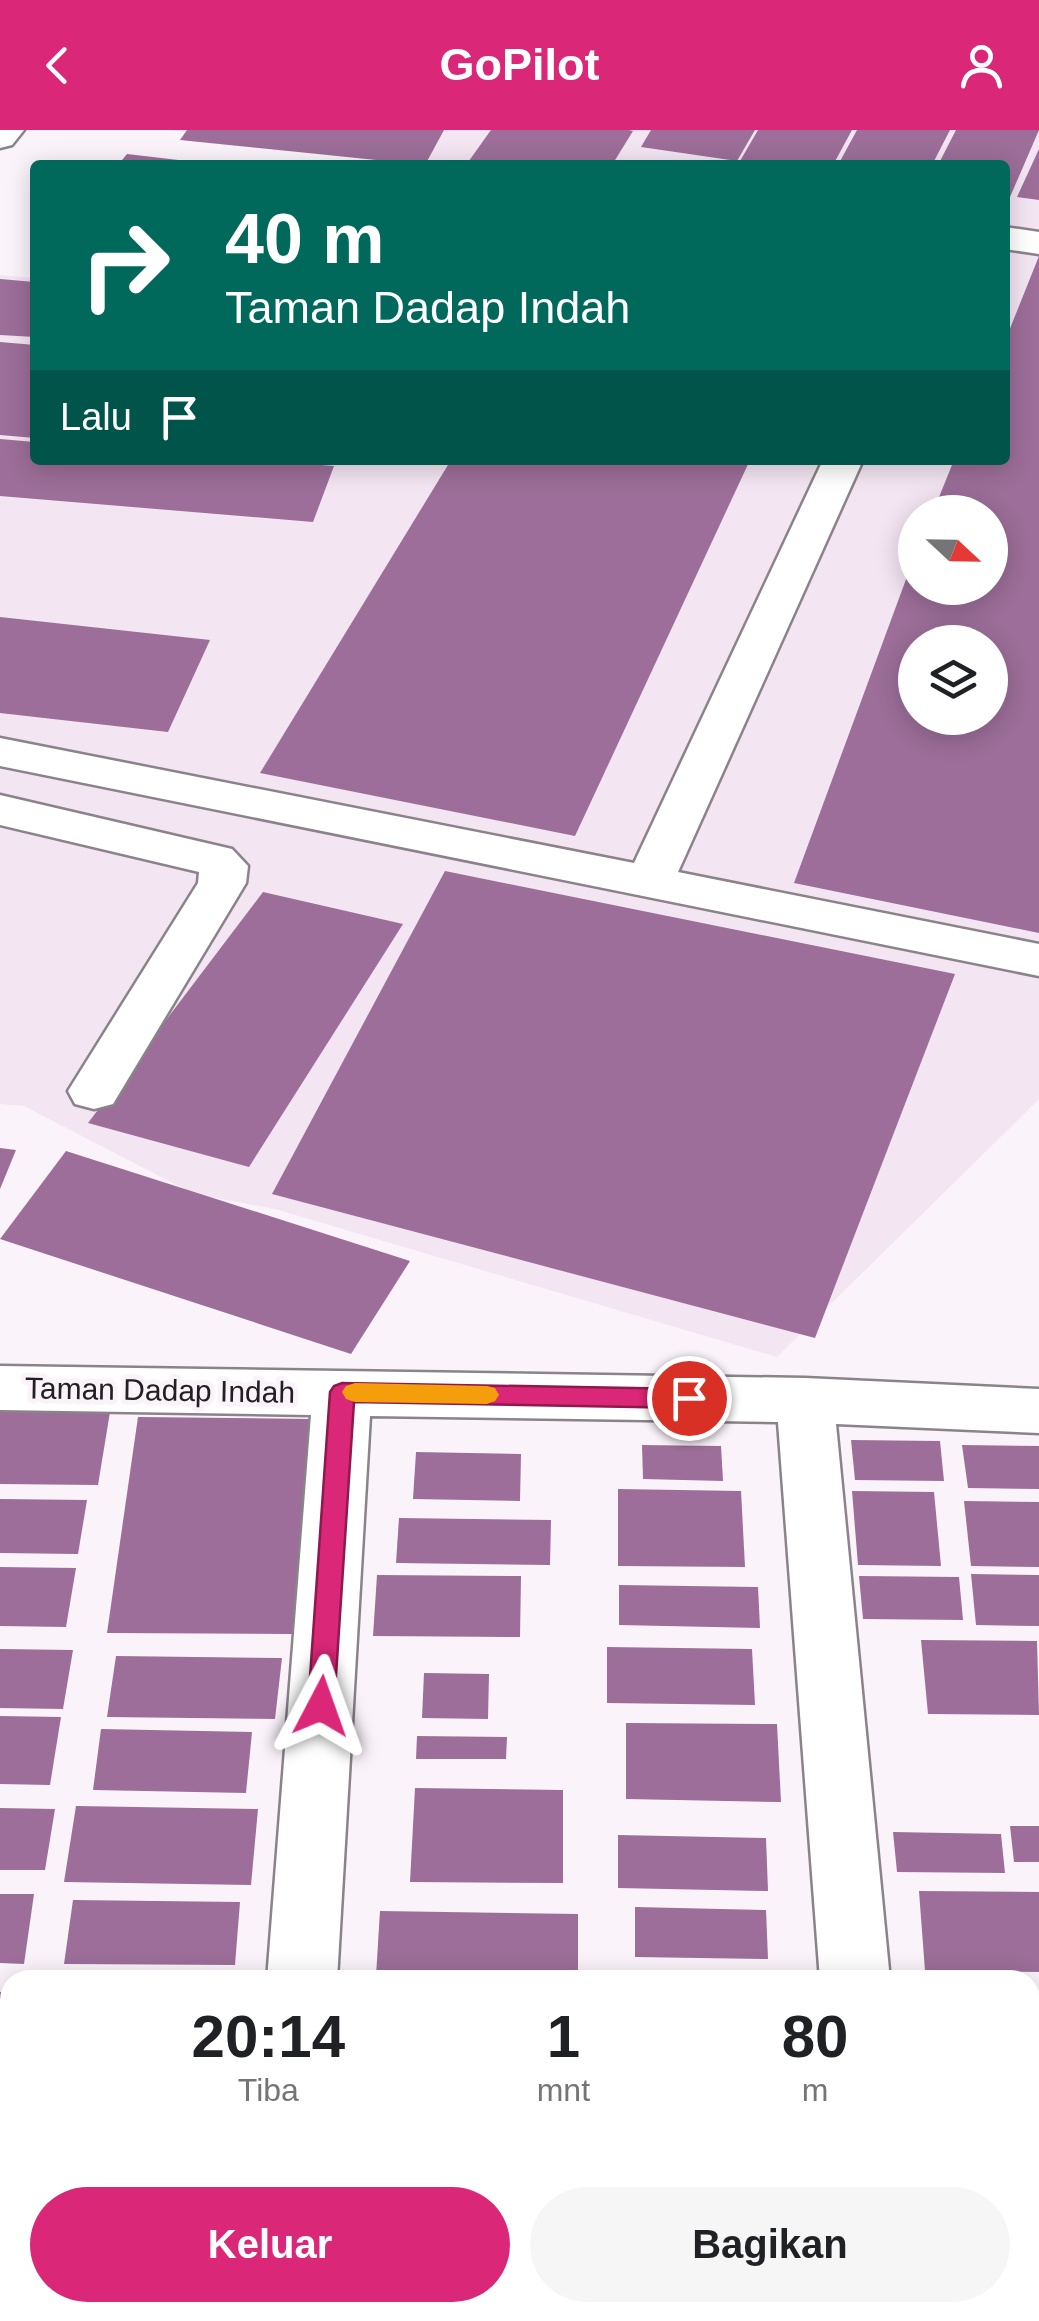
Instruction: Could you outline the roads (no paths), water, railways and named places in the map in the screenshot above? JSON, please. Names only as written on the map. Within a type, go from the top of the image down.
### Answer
[{"type":"street","points":[[0,138],[7,130]]},
{"type":"street","points":[[1010,239],[1039,242]]},
{"type":"street","points":[[648,883],[841,465]]},
{"type":"street","points":[[0,752],[1039,960]]},
{"type":"street","points":[[0,810],[215,860],[224,866],[222,884],[94,1090]]},
{"type":"street","name":"Taman Dadap Indah","points":[[0,1388],[804,1400],[1039,1411]]},
{"type":"street","points":[[303,1970],[342,1392]]},
{"type":"street","points":[[804,1400],[854,1970]]}]
